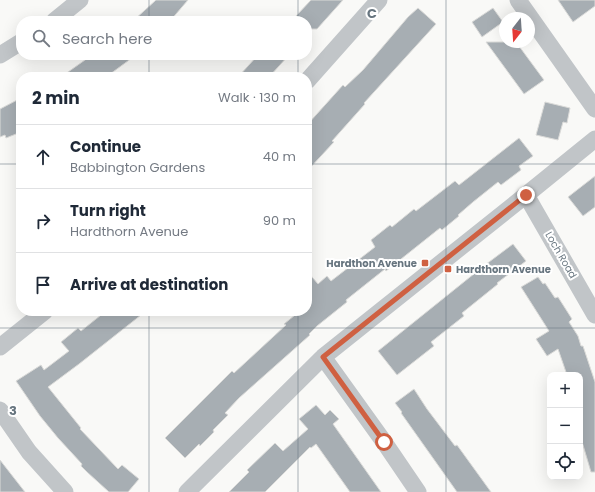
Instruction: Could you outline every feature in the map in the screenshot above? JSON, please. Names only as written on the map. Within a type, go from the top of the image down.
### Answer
[{"type":"street","points":[[60,16],[80,0]]},
{"type":"street","points":[[312,75],[379,0]]},
{"type":"street","points":[[518,0],[595,109]]},
{"type":"street","points":[[0,55],[16,45]]},
{"type":"street","points":[[187,492],[323,357],[595,139]]},
{"type":"street","name":"Loch Road","points":[[526,195],[595,315]]},
{"type":"street","points":[[0,348],[39,316]]},
{"type":"street","points":[[323,357],[418,492]]},
{"type":"street","points":[[0,410],[30,452],[66,492]]},
{"type":"building","points":[[156,0],[188,0],[174,16],[138,16]]},
{"type":"building","points":[[311,0],[343,0],[317,29],[312,29],[312,16],[296,16]]},
{"type":"building","points":[[558,0],[595,0],[595,6],[573,22]]},
{"type":"building","points":[[418,8],[436,24],[364,103],[365,104],[332,141],[334,142],[312,166],[312,119],[343,85],[345,87],[363,70],[408,17]]},
{"type":"building","points":[[493,8],[499,16],[499,25],[482,37],[472,22]]},
{"type":"building","points":[[486,42],[499,42],[499,48],[520,48],[544,80],[524,94]]},
{"type":"building","points":[[85,60],[129,60],[113,72],[68,72]]},
{"type":"building","points":[[253,60],[284,60],[274,72],[243,72]]},
{"type":"building","points":[[16,101],[16,134],[6,138],[5,135],[0,137],[0,109]]},
{"type":"building","points":[[545,102],[570,108],[567,123],[563,122],[558,140],[536,135]]},
{"type":"building","points":[[519,138],[533,156],[519,166],[521,170],[501,185],[498,182],[442,230],[440,228],[386,271],[385,269],[346,300],[347,302],[317,326],[309,334],[310,335],[239,398],[225,413],[228,415],[213,430],[214,432],[185,458],[165,438],[232,371],[234,373],[286,325],[284,324],[294,316],[312,316],[312,277],[318,284],[327,276],[331,281],[375,247],[371,240],[390,225],[392,227],[414,209],[416,211],[455,181],[459,185]]},
{"type":"building","points":[[595,176],[595,207],[583,216],[568,197]]},
{"type":"building","points":[[513,244],[526,261],[497,283],[498,284],[462,313],[464,316],[431,342],[434,346],[397,375],[378,351]]},
{"type":"building","points":[[538,277],[543,284],[545,283],[555,298],[558,297],[572,319],[569,322],[578,336],[581,346],[583,346],[595,382],[595,472],[591,472],[583,445],[583,372],[566,372],[558,349],[547,356],[536,339],[549,331],[521,287]]},
{"type":"building","points":[[100,316],[140,316],[48,387],[81,428],[80,429],[118,469],[122,465],[139,479],[128,492],[109,492],[87,472],[81,466],[82,464],[40,416],[16,381],[41,365],[44,370],[69,351],[61,342],[78,328],[81,331]]},
{"type":"building","points":[[414,389],[427,409],[455,446],[457,445],[491,492],[457,492],[395,403]]},
{"type":"building","points":[[316,405],[325,415],[330,410],[339,419],[333,424],[381,492],[350,492],[316,444],[311,448],[310,447],[265,492],[229,492],[249,472],[247,470],[275,443],[283,451],[308,429],[299,419]]},
{"type":"building","points":[[0,460],[25,492],[0,492]]},
{"type":"place","name":"Hardthon Avenue","points":[[425,263]]},
{"type":"place","name":"Hardthorn Avenue","points":[[448,269]]},
{"type":"route","points":[[384,442],[323,357],[526,195]]}]
